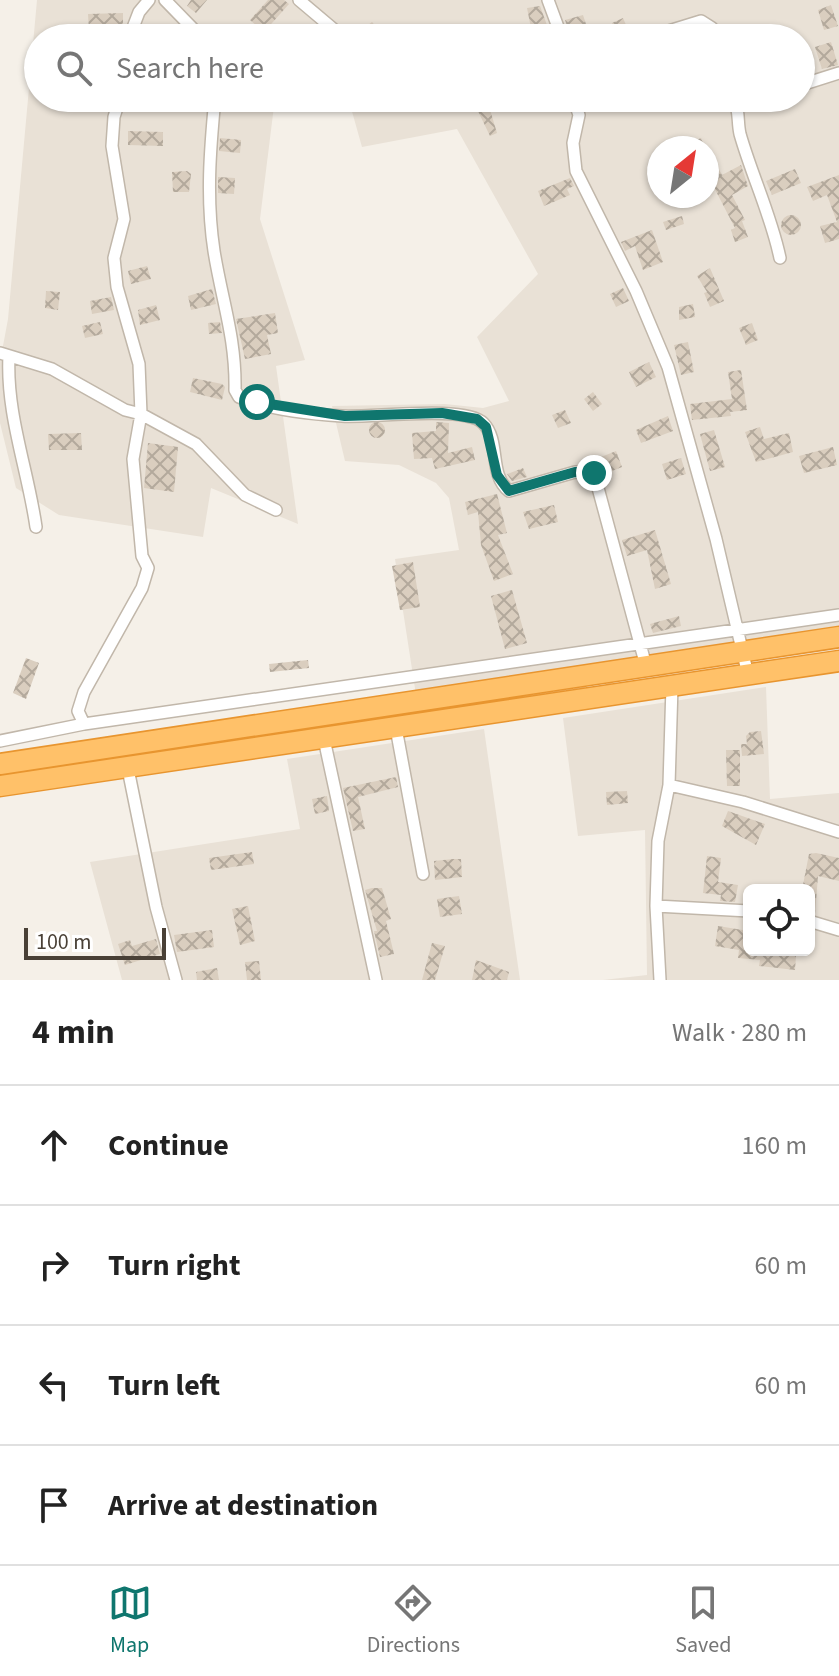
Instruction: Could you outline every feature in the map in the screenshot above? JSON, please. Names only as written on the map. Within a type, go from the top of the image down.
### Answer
[{"type":"highway","points":[[0,764],[839,637]]},
{"type":"highway","points":[[0,786],[839,661]]},
{"type":"street","points":[[134,24],[149,0]]},
{"type":"street","points":[[165,0],[188,24]]},
{"type":"street","points":[[299,0],[327,24]]},
{"type":"street","points":[[548,0],[557,24]]},
{"type":"street","points":[[815,81],[839,73]]},
{"type":"street","points":[[84,724],[78,711],[84,692],[142,588],[148,568],[142,556],[133,459],[141,414],[139,364],[117,287],[114,258],[124,219],[114,177],[112,146],[116,112]]},
{"type":"street","points":[[214,112],[208,173],[209,215],[235,342],[235,390],[239,397],[315,414],[391,417],[442,413],[477,419],[486,427],[497,475],[509,491],[575,472],[594,473],[646,666]]},
{"type":"street","points":[[577,112],[580,121],[573,143],[576,171],[619,255],[663,354],[716,539],[748,675]]},
{"type":"street","points":[[737,112],[740,134],[774,228],[780,258]]},
{"type":"street","points":[[36,527],[12,415],[4,354],[52,369],[125,410],[141,414],[196,444],[245,495],[276,510]]},
{"type":"street","points":[[0,741],[84,724],[839,615]]},
{"type":"street","points":[[660,980],[656,906],[658,841],[669,785],[672,686]]},
{"type":"street","points":[[396,728],[423,874]]},
{"type":"street","points":[[324,739],[376,980]]},
{"type":"street","points":[[128,769],[156,907],[176,980]]},
{"type":"street","points":[[669,785],[743,802],[839,832]]},
{"type":"street","points":[[656,906],[743,911]]},
{"type":"street","points":[[815,923],[839,930]]},
{"type":"shaded area","points":[[37,0],[839,0],[839,626],[416,695],[395,559],[459,550],[449,498],[436,483],[399,465],[345,461],[332,406],[445,404],[483,408],[509,401],[477,337],[538,274],[457,129],[362,147],[352,112],[815,112],[815,24],[35,24]]},
{"type":"shaded area","points":[[27,112],[273,112],[260,219],[305,360],[276,366],[298,524],[211,488],[203,537],[59,515],[16,488],[0,423],[0,362],[8,319]]},
{"type":"shaded area","points":[[766,687],[770,799],[839,793],[839,980],[603,980],[647,975],[645,830],[578,836],[563,718]]},
{"type":"shaded area","points":[[484,729],[520,980],[122,980],[90,862],[300,829],[287,759]]},
{"type":"building","points":[[191,0],[207,0],[196,13],[187,6]]},
{"type":"building","points":[[268,0],[284,0],[289,4],[271,24],[255,24],[250,20]]},
{"type":"building","points":[[831,5],[838,26],[824,30],[818,10]]},
{"type":"building","points":[[540,6],[547,24],[530,24],[527,8]]},
{"type":"building","points":[[123,13],[123,24],[89,24],[88,14]]},
{"type":"building","points":[[583,15],[586,24],[566,24],[565,20]]},
{"type":"building","points":[[623,18],[626,24],[612,24]]},
{"type":"building","points":[[831,42],[838,65],[822,69],[815,47]]},
{"type":"building","points":[[478,112],[491,112],[497,133],[490,136]]},
{"type":"building","points":[[128,131],[163,132],[163,146],[128,145]]},
{"type":"building","points":[[220,138],[241,140],[240,153],[219,151]]},
{"type":"building","points":[[741,165],[748,186],[732,195],[745,220],[742,221],[748,237],[735,242],[731,230],[735,228],[719,197],[719,169],[722,175]]},
{"type":"building","points":[[795,169],[801,183],[772,195],[766,181]]},
{"type":"building","points":[[187,171],[191,174],[189,192],[173,192],[172,172]]},
{"type":"building","points":[[839,175],[839,239],[825,243],[820,226],[837,222],[827,195],[813,201],[807,187]]},
{"type":"building","points":[[218,177],[235,178],[234,194],[218,193]]},
{"type":"building","points":[[570,178],[574,186],[567,189],[570,195],[544,206],[538,191]]},
{"type":"building","points":[[791,215],[798,218],[801,225],[798,232],[791,235],[784,232],[781,225],[784,218]]},
{"type":"building","points":[[682,216],[684,224],[666,230],[663,222]]},
{"type":"building","points":[[652,230],[663,262],[643,270],[635,246],[625,251],[621,242]]},
{"type":"building","points":[[147,266],[151,279],[131,284],[128,271]]},
{"type":"building","points":[[710,268],[724,301],[710,307],[704,293],[707,292],[697,276]]},
{"type":"building","points":[[623,288],[629,301],[616,307],[610,294]]},
{"type":"building","points":[[212,289],[216,304],[191,310],[188,296]]},
{"type":"building","points":[[46,291],[60,292],[58,310],[45,308]]},
{"type":"building","points":[[111,297],[114,310],[92,314],[90,301]]},
{"type":"building","points":[[693,304],[695,317],[679,320],[679,307]]},
{"type":"building","points":[[156,305],[160,320],[140,325],[138,310]]},
{"type":"building","points":[[275,313],[278,333],[267,335],[271,354],[245,359],[236,319]]},
{"type":"building","points":[[100,322],[103,334],[85,338],[82,326]]},
{"type":"building","points":[[220,322],[222,333],[209,334],[208,323]]},
{"type":"building","points":[[752,323],[758,340],[746,345],[739,328]]},
{"type":"building","points":[[688,342],[694,372],[681,375],[674,345]]},
{"type":"building","points":[[649,362],[656,377],[636,387],[629,372]]},
{"type":"building","points":[[741,370],[747,410],[730,412],[731,416],[692,420],[690,404],[732,399],[728,372]]},
{"type":"building","points":[[193,378],[222,384],[225,387],[222,400],[190,392]]},
{"type":"building","points":[[593,392],[602,404],[593,411],[584,399]]},
{"type":"building","points":[[565,410],[571,423],[558,428],[552,415]]},
{"type":"building","points":[[668,416],[673,431],[641,443],[636,430]]},
{"type":"building","points":[[374,422],[380,422],[385,430],[383,436],[374,438],[369,433],[369,427]]},
{"type":"building","points":[[436,422],[449,423],[448,453],[472,447],[475,460],[435,469],[432,458],[414,459],[412,433],[436,431]]},
{"type":"building","points":[[760,427],[764,439],[789,433],[793,452],[756,462],[745,432]]},
{"type":"building","points":[[714,430],[725,467],[710,471],[700,434]]},
{"type":"building","points":[[81,433],[82,450],[49,450],[48,434]]},
{"type":"building","points":[[148,443],[178,447],[174,492],[144,488]]},
{"type":"building","points":[[833,447],[837,465],[804,473],[799,456]]},
{"type":"building","points":[[616,451],[622,467],[607,473],[601,457]]},
{"type":"building","points":[[681,458],[686,474],[667,480],[662,464]]},
{"type":"building","points":[[523,468],[527,477],[512,481],[507,474]]},
{"type":"building","points":[[497,494],[507,533],[498,535],[513,574],[494,581],[481,545],[478,512],[468,515],[465,502]]},
{"type":"building","points":[[554,505],[558,522],[529,529],[523,512]]},
{"type":"building","points":[[655,530],[671,584],[655,589],[647,550],[627,556],[622,540]]},
{"type":"building","points":[[413,562],[420,607],[400,610],[392,566]]},
{"type":"building","points":[[512,590],[527,643],[505,649],[491,596]]},
{"type":"building","points":[[679,616],[681,626],[653,633],[650,624]]},
{"type":"building","points":[[26,658],[39,663],[26,699],[13,693]]},
{"type":"building","points":[[308,660],[309,668],[270,672],[269,664]]},
{"type":"building","points":[[761,731],[764,754],[742,756],[741,744],[747,744],[746,736],[750,732]]},
{"type":"building","points":[[726,750],[740,750],[740,786],[727,786]]},
{"type":"building","points":[[396,777],[398,787],[358,797],[365,829],[353,831],[343,788]]},
{"type":"building","points":[[627,791],[628,803],[607,805],[606,792]]},
{"type":"building","points":[[327,796],[329,811],[315,814],[312,799]]},
{"type":"building","points":[[728,811],[765,824],[756,845],[722,826]]},
{"type":"building","points":[[252,852],[254,864],[211,870],[209,858]]},
{"type":"building","points":[[809,854],[839,858],[839,881],[818,876],[815,914],[815,884],[803,884]]},
{"type":"building","points":[[707,856],[721,858],[718,882],[738,885],[735,902],[720,901],[721,895],[703,893]]},
{"type":"building","points":[[461,859],[462,877],[435,880],[434,861]]},
{"type":"building","points":[[382,888],[391,919],[386,921],[394,954],[380,957],[374,931],[377,931],[365,890]]},
{"type":"building","points":[[459,896],[462,914],[440,917],[437,899]]},
{"type":"building","points":[[248,906],[255,941],[240,945],[232,909]]},
{"type":"building","points":[[718,926],[743,930],[743,956],[796,956],[795,970],[759,966],[760,960],[738,958],[739,950],[715,946]]},
{"type":"building","points":[[212,930],[214,947],[177,952],[174,935]]},
{"type":"building","points":[[156,939],[160,954],[125,965],[118,944],[130,940],[132,946]]},
{"type":"building","points":[[432,943],[445,946],[435,980],[422,980]]},
{"type":"building","points":[[476,960],[509,972],[507,980],[472,980]]},
{"type":"building","points":[[259,961],[261,980],[247,980],[245,962]]},
{"type":"building","points":[[217,968],[219,980],[197,980],[196,972]]},
{"type":"route","points":[[257,402],[315,414],[391,417],[442,413],[477,419],[486,427],[497,475],[509,491],[575,472],[594,473]]}]
